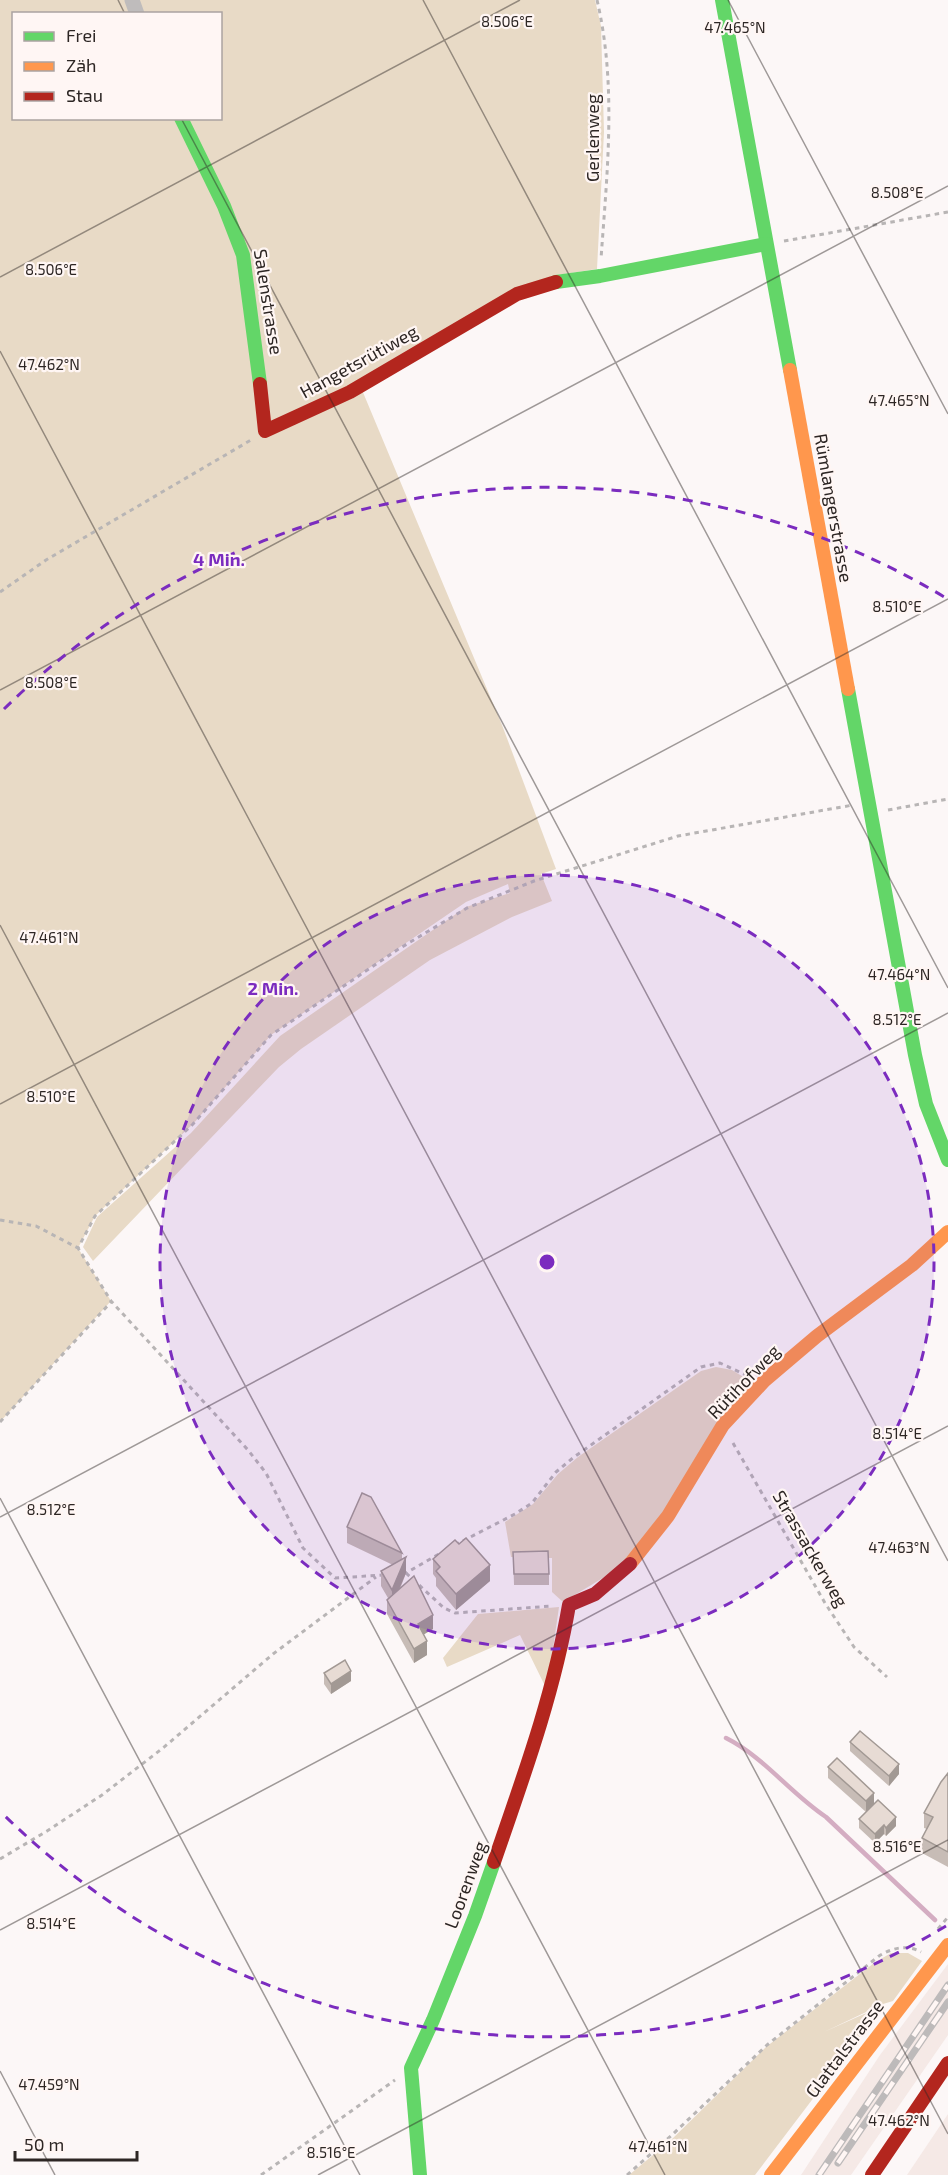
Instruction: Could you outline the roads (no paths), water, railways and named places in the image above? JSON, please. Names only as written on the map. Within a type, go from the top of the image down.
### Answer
[{"type":"street","name":"Rümlangerstrasse","points":[[722,0],[924,1094],[940,1144],[948,1160]]},
{"type":"street","name":"Salenstrasse","points":[[182,120],[224,206],[243,255],[266,432]]},
{"type":"street","name":"Hangetsrütiweg","points":[[266,432],[350,392],[517,294],[551,283],[600,276],[766,244]]},
{"type":"street","name":"Rütihofweg","points":[[569,1605],[595,1594],[632,1563],[668,1516],[723,1425],[764,1381],[817,1336],[912,1265],[948,1232]]},
{"type":"street","name":"Loorenweg","points":[[420,2175],[411,2068],[433,2020],[474,1916],[521,1784],[562,1645],[569,1605]]},
{"type":"street","name":"Glattalstrasse","points":[[771,2175],[948,1945]]},
{"type":"street","points":[[873,2175],[948,2063]]},
{"type":"waterway","points":[[726,1738],[753,1755],[826,1817],[935,1920]]},
{"type":"railway","points":[[819,2175],[948,1985]]},
{"type":"railway","points":[[838,2163],[948,2002]]}]
